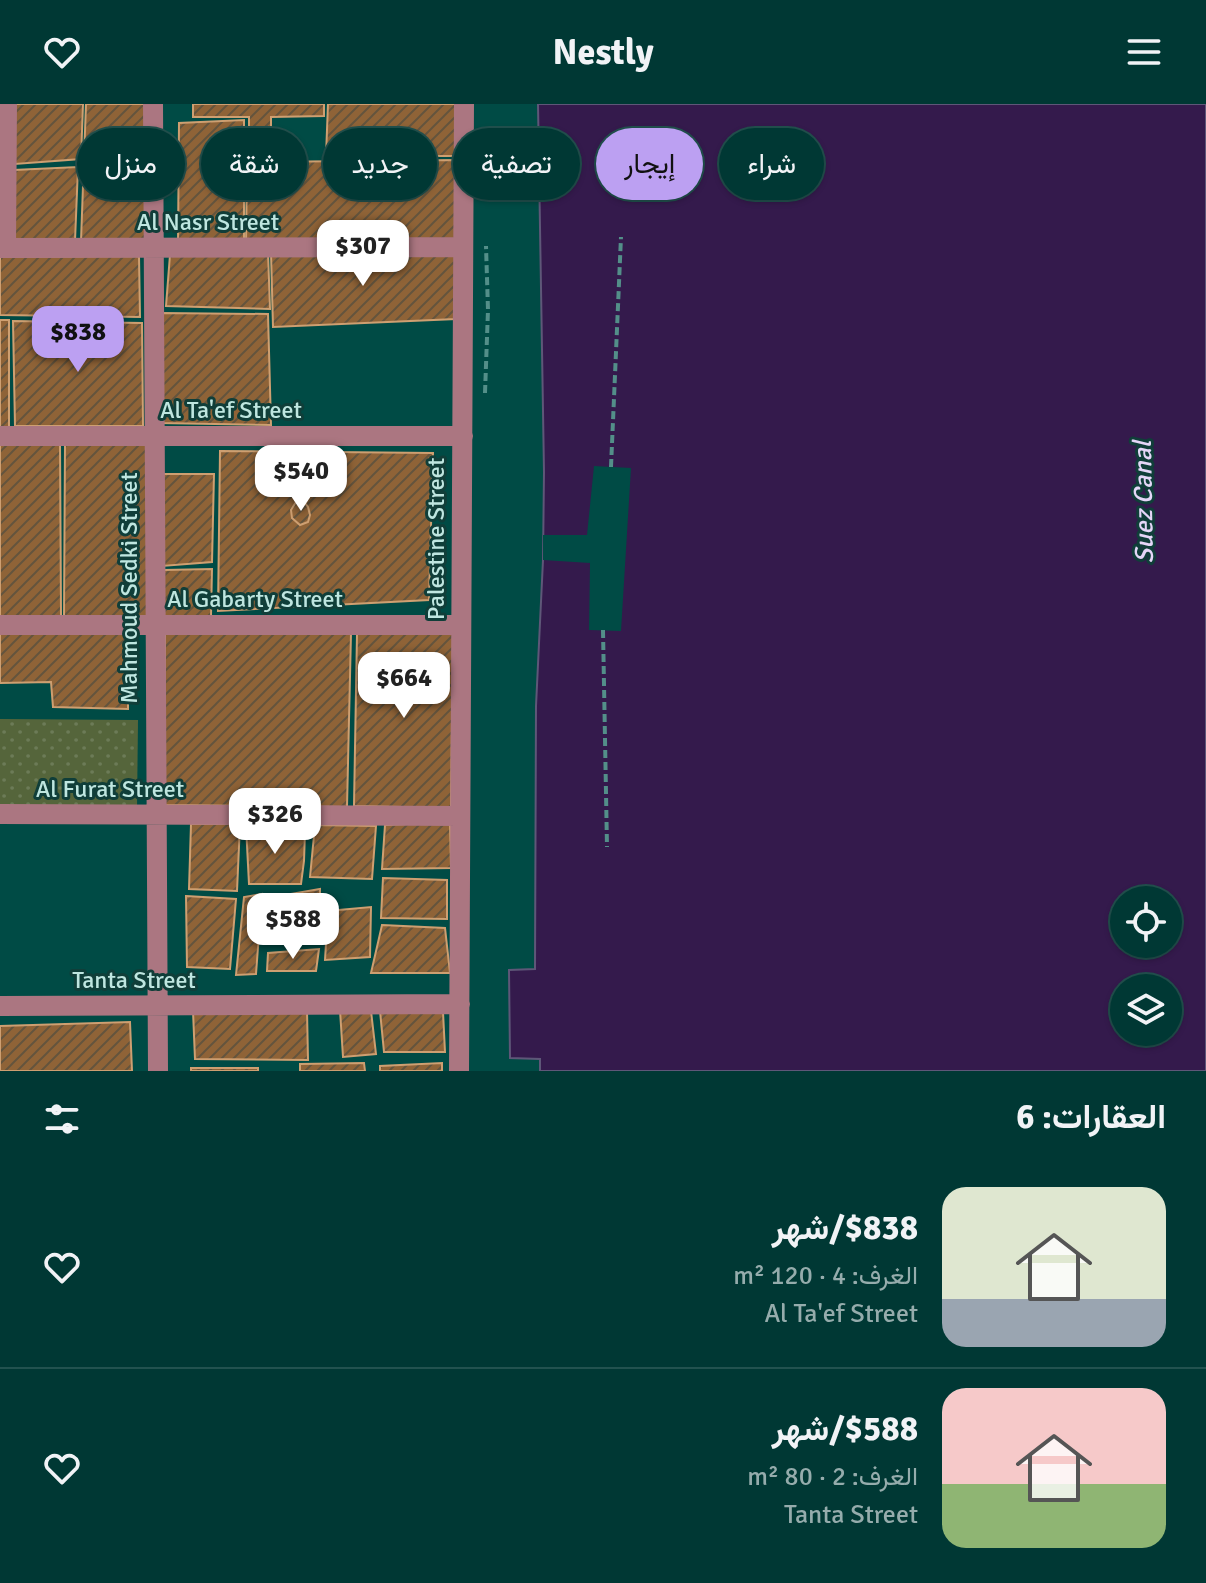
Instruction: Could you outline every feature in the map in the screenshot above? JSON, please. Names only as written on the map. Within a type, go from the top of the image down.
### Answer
[{"type":"street","points":[[3,248],[7,104]]},
{"type":"street","name":"Mahmoud Sedki Street","points":[[153,104],[158,1071]]},
{"type":"street","name":"Palestine Street","points":[[459,1071],[464,104]]},
{"type":"street","name":"Al Nasr Street","points":[[3,248],[463,247]]},
{"type":"street","name":"Al Ta'ef Street","points":[[0,436],[463,436]]},
{"type":"street","name":"Al Gabarty Street","points":[[0,625],[461,625]]},
{"type":"street","name":"Al Furat Street","points":[[0,814],[460,816]]},
{"type":"street","name":"Tanta Street","points":[[0,1006],[460,1004]]},
{"type":"path","points":[[611,467],[621,237]]},
{"type":"path","points":[[486,255],[488,310]]},
{"type":"path","points":[[603,630],[607,847]]},
{"type":"green space","points":[[0,719],[138,720],[137,807],[0,807]]},
{"type":"water","name":"Suez Canal","points":[[538,104],[1206,104],[1206,1071],[540,1071],[540,1059],[510,1058],[509,970],[535,969],[536,706],[543,560],[540,200],[580,200],[580,128],[538,128]]},
{"type":"pier","points":[[594,466],[631,468],[621,631],[589,630],[590,563],[543,560],[543,535],[587,535]]},
{"type":"building","points":[[13,104],[83,104],[82,128],[77,128],[77,159],[15,164]]},
{"type":"building","points":[[86,104],[148,104],[148,128],[85,128]]},
{"type":"building","points":[[193,104],[324,104],[324,116],[271,117],[271,128],[249,128],[249,117],[193,117]]},
{"type":"building","points":[[328,104],[460,104],[460,128],[453,128],[453,156],[437,156],[437,128],[327,128]]},
{"type":"building","points":[[244,120],[244,128],[201,128],[201,200],[244,200],[244,242],[178,244],[178,200],[185,200],[185,128],[179,128],[179,123]]},
{"type":"building","points":[[437,160],[453,160],[453,200],[459,200],[460,245],[246,244],[247,200],[307,200],[307,161],[323,161],[323,200],[437,200]]},
{"type":"building","points":[[77,167],[75,241],[11,243],[14,170]]},
{"type":"building","points":[[82,200],[147,200],[147,241],[81,241]]},
{"type":"building","points":[[268,252],[270,309],[166,306],[170,255]]},
{"type":"building","points":[[459,252],[456,319],[273,327],[271,253]]},
{"type":"building","points":[[139,256],[140,317],[0,315],[0,257]]},
{"type":"building","points":[[161,313],[268,314],[271,425],[160,423]]},
{"type":"building","points":[[0,320],[9,320],[9,430],[0,430]]},
{"type":"building","points":[[13,321],[142,323],[143,426],[15,426]]},
{"type":"building","points":[[148,441],[149,620],[64,619],[65,444]]},
{"type":"building","points":[[0,442],[60,443],[61,616],[0,617]]},
{"type":"building","points":[[220,451],[433,453],[429,600],[218,611]]},
{"type":"building","points":[[162,474],[214,474],[212,562],[162,566]]},
{"type":"building","points":[[296,502],[305,503],[310,515],[308,522],[300,525],[292,518],[291,510]]},
{"type":"building","points":[[212,569],[211,616],[162,617],[164,570]]},
{"type":"building","points":[[128,629],[128,709],[53,707],[51,682],[0,683],[0,630]]},
{"type":"building","points":[[351,633],[347,807],[165,805],[165,634]]},
{"type":"building","points":[[453,633],[451,808],[354,806],[357,634]]},
{"type":"building","points":[[450,822],[451,868],[382,869],[385,825]]},
{"type":"building","points":[[191,824],[240,824],[237,891],[189,889]]},
{"type":"building","points":[[315,825],[376,826],[372,879],[310,877]]},
{"type":"building","points":[[246,826],[305,832],[301,884],[249,884]]},
{"type":"building","points":[[383,878],[447,880],[447,919],[381,918]]},
{"type":"building","points":[[320,889],[320,943],[270,944],[273,897]]},
{"type":"building","points":[[262,894],[256,974],[236,975],[244,897]]},
{"type":"building","points":[[186,896],[236,899],[230,969],[187,967]]},
{"type":"building","points":[[371,907],[370,957],[325,960],[328,911]]},
{"type":"building","points":[[382,925],[445,928],[450,973],[371,973]]},
{"type":"building","points":[[319,949],[316,971],[267,971],[268,953]]},
{"type":"building","points":[[307,1010],[308,1060],[195,1059],[193,1011]]},
{"type":"building","points":[[340,1010],[371,1011],[376,1054],[343,1057]]},
{"type":"building","points":[[380,1011],[443,1012],[445,1052],[384,1052]]},
{"type":"building","points":[[130,1022],[132,1071],[0,1071],[0,1026]]},
{"type":"building","points":[[364,1063],[365,1071],[300,1071],[300,1064]]},
{"type":"building","points":[[442,1063],[442,1071],[380,1071],[380,1066]]},
{"type":"building","points":[[191,1068],[258,1068],[258,1071],[191,1071]]}]
